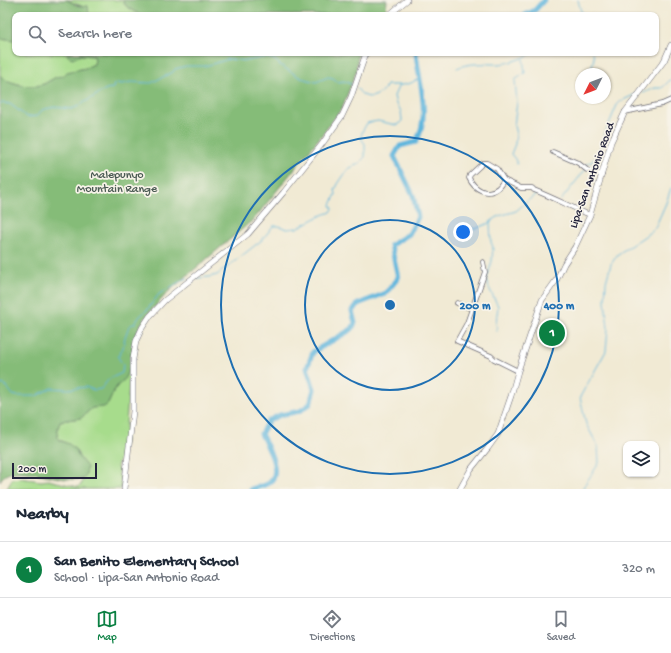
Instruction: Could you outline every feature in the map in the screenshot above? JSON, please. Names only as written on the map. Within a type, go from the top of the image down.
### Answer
[{"type":"main road","points":[[393,12],[407,0]]},
{"type":"main road","name":"Lipa-San Antonio Road","points":[[460,489],[471,469],[498,434],[542,300],[557,279],[590,216],[611,142],[625,112],[664,61],[671,45]]},
{"type":"main road","points":[[124,489],[133,411],[133,359],[136,341],[142,328],[150,316],[165,300],[231,248],[250,231],[283,194],[342,116],[351,97],[365,56]]},
{"type":"street","points":[[625,112],[662,104],[671,100]]},
{"type":"street","points":[[553,152],[578,163],[587,170],[602,174]]},
{"type":"street","points":[[504,180],[498,188],[491,192],[481,191],[474,187],[469,178],[470,175],[483,163],[487,163],[496,169],[504,180],[521,188],[532,188],[590,216]]},
{"type":"street","points":[[482,262],[485,272],[467,323],[457,341],[491,356],[518,371]]},
{"type":"street","points":[[457,303],[472,309]]},
{"type":"green space","points":[[0,0],[67,0],[76,5],[84,7],[86,5],[88,6],[89,12],[12,12],[12,40],[0,38]]},
{"type":"green space","points":[[67,0],[122,0],[127,7],[136,12],[88,12],[83,7]]},
{"type":"green space","points":[[122,0],[387,0],[386,9],[383,12],[136,12],[127,7]]},
{"type":"green space","points":[[0,38],[12,40],[12,56],[68,56],[73,58],[78,56],[94,56],[95,60],[94,64],[86,68],[68,72],[63,76],[56,77],[44,84],[36,86],[21,85],[5,80],[0,75]]},
{"type":"green space","name":"Malepunyo Mountain Range","points":[[68,56],[78,56],[73,58]]},
{"type":"green space","name":"Malepunyo Mountain Range","points":[[94,56],[358,56],[356,72],[342,108],[254,219],[169,291],[143,321],[133,344],[130,368],[123,381],[114,391],[108,404],[104,407],[92,408],[81,418],[60,421],[57,437],[76,450],[78,456],[87,467],[86,474],[82,480],[21,472],[5,475],[0,481],[0,75],[5,80],[21,85],[36,86],[44,84],[56,77],[63,76],[67,72],[86,68],[94,64]]},
{"type":"green space","points":[[130,368],[125,440],[117,467],[121,481],[121,489],[7,489],[12,479],[20,478],[41,481],[48,480],[78,487],[81,485],[86,474],[75,450],[57,437],[60,421],[81,418],[92,408],[108,404],[116,388]]},
{"type":"waterway","points":[[531,12],[535,10],[544,0]]},
{"type":"waterway","points":[[578,0],[581,12]]},
{"type":"waterway","points":[[251,489],[265,485],[273,478],[274,466],[270,452],[261,434],[268,421],[280,415],[300,411],[310,404],[314,389],[307,368],[313,352],[352,329],[355,323],[352,311],[358,304],[386,293],[398,278],[391,245],[409,234],[418,217],[413,195],[394,156],[400,146],[416,142],[423,121],[423,98],[416,56]]},
{"type":"waterway","points":[[457,68],[472,64],[507,63],[526,56]]},
{"type":"waterway","points":[[592,68],[594,56]]},
{"type":"waterway","points":[[0,104],[10,104],[27,117],[37,116],[42,110],[45,109],[55,107],[71,109],[77,107],[106,89],[113,88],[114,84],[117,83],[151,83],[173,72],[175,69],[186,66],[205,66],[229,59],[247,61],[266,57],[275,60],[280,65],[301,78],[316,82],[328,77],[333,78],[338,82],[344,81],[353,85]]},
{"type":"waterway","points":[[517,164],[511,154],[515,144],[516,134],[514,126],[517,102],[515,80],[525,73],[523,58]]},
{"type":"waterway","points":[[357,88],[364,96],[372,97],[380,93],[387,85],[403,85],[420,78]]},
{"type":"waterway","points":[[643,93],[655,88],[662,88],[671,79]]},
{"type":"waterway","points":[[197,278],[217,275],[262,240],[273,226],[279,226],[287,229],[297,228],[331,212],[333,209],[331,205],[336,194],[335,190],[338,184],[348,169],[358,164],[365,157],[365,144],[361,138],[362,132],[367,123],[378,121],[396,125],[401,123],[401,111],[396,104],[394,96],[399,85]]},
{"type":"waterway","points":[[585,165],[593,161],[598,154],[617,105],[621,101],[636,94]]},
{"type":"waterway","points":[[561,200],[585,170]]},
{"type":"waterway","points":[[582,489],[599,463],[598,446],[586,424],[580,397],[606,351],[608,328],[605,301],[606,282],[611,264],[618,254],[655,228],[671,188]]},
{"type":"waterway","points":[[470,228],[475,229],[487,224],[499,216],[516,211],[537,193]]},
{"type":"waterway","points":[[490,222],[491,242],[493,247],[492,261],[487,278],[489,288],[498,306],[496,323],[497,331]]},
{"type":"waterway","points":[[0,384],[5,385],[13,395],[17,396],[36,396],[51,388],[68,389],[86,387],[94,390],[101,389],[109,379],[122,373],[123,365],[118,357],[123,348],[129,326],[135,323],[159,294],[188,278]]},
{"type":"place","name":"San Benito Elementary School","points":[[552,333]]}]
